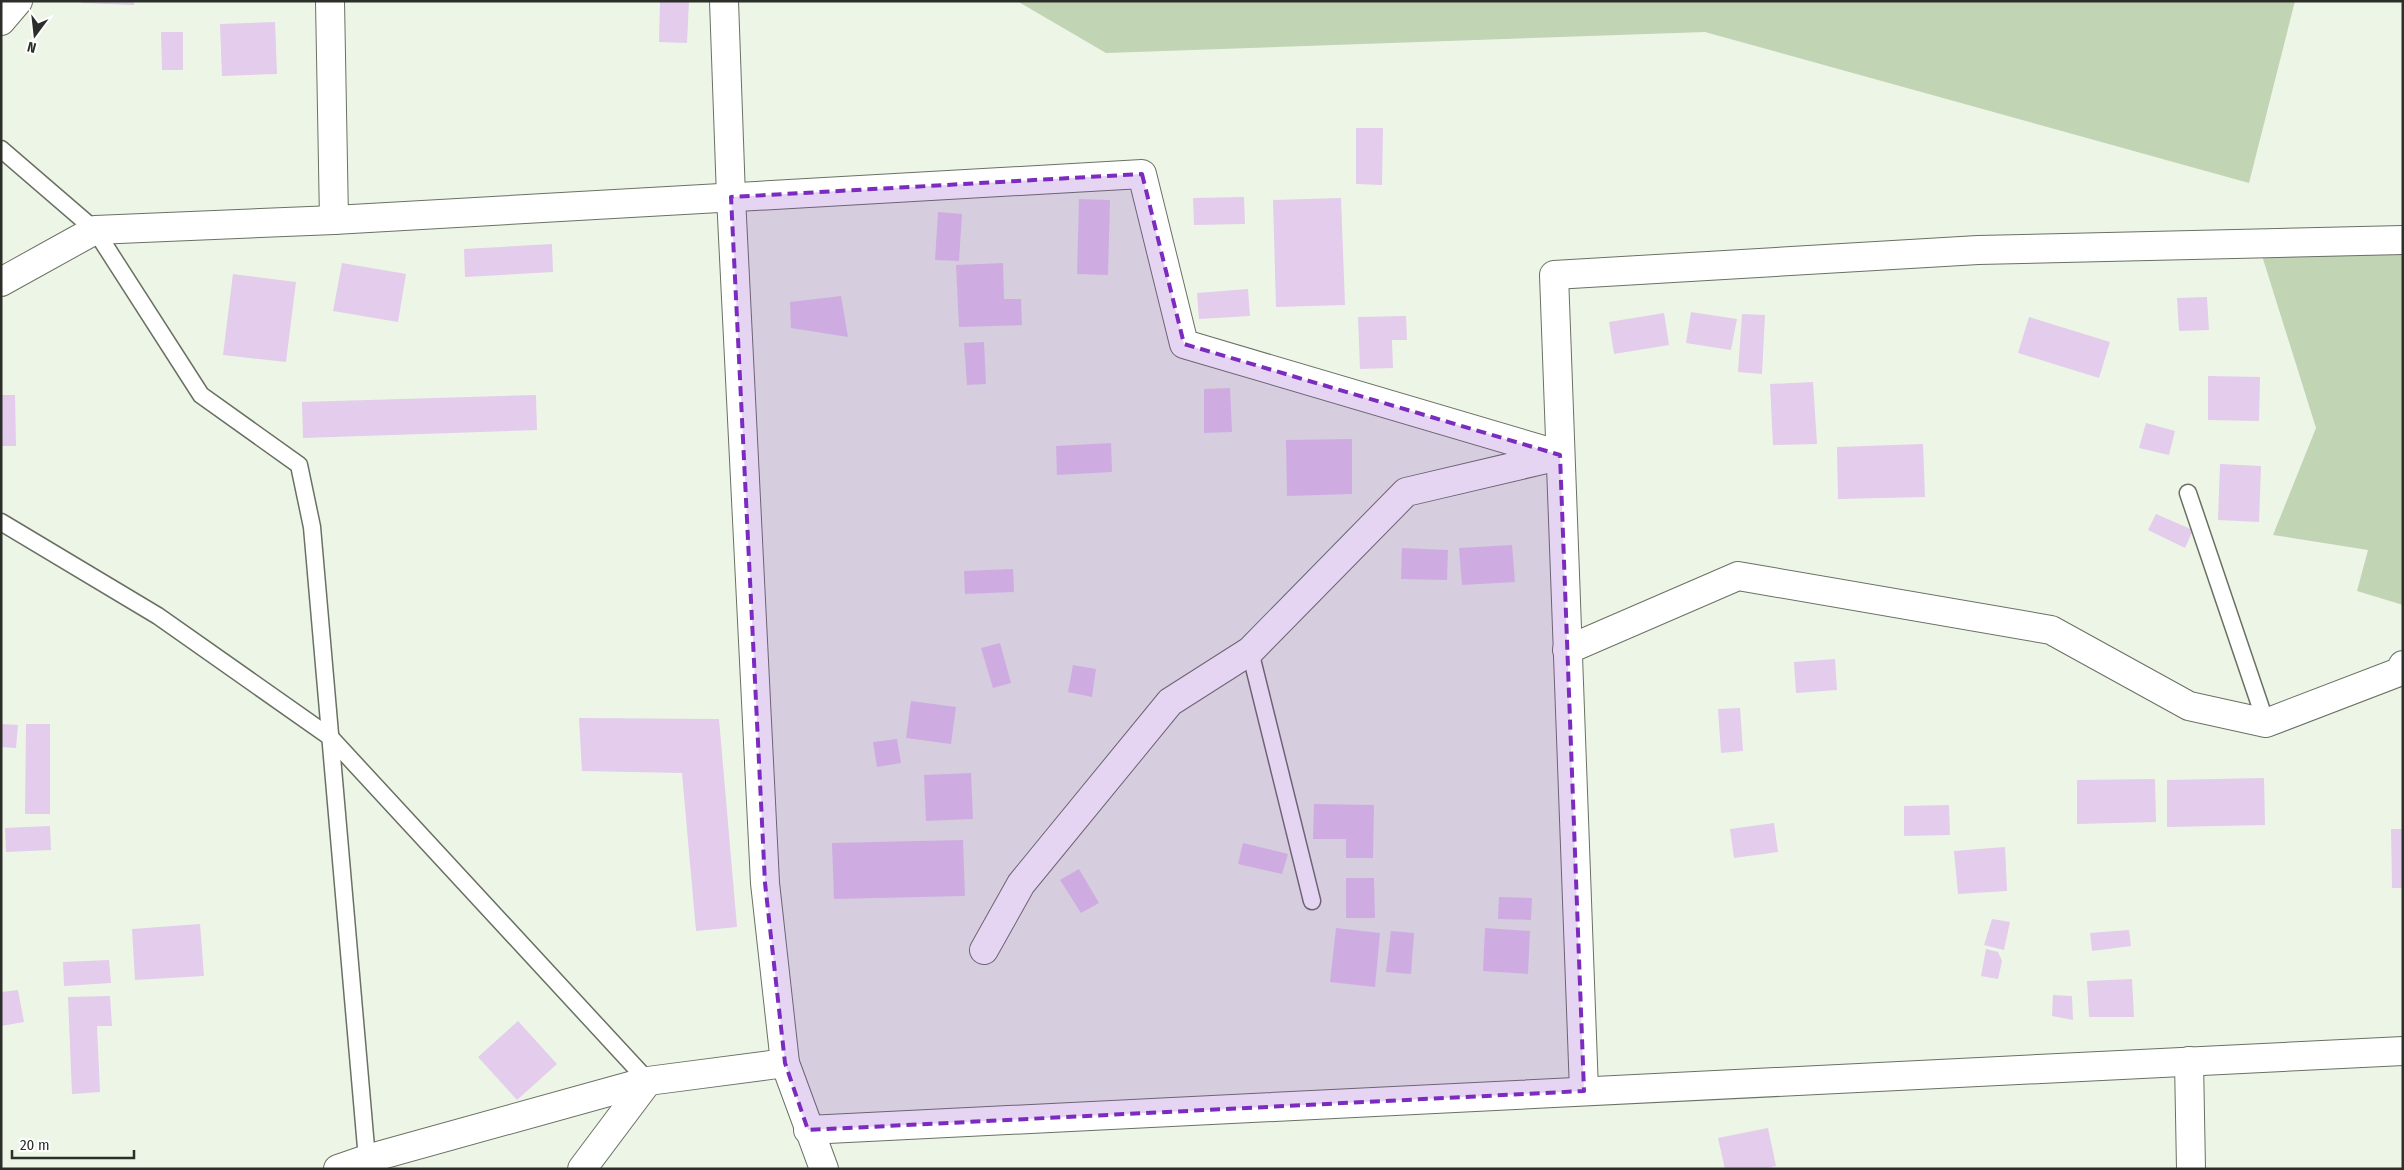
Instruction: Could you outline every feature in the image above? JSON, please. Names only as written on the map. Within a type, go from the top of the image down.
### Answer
[{"type":"street","points":[[1,21],[18,1]]},
{"type":"street","points":[[330,1],[334,220]]},
{"type":"street","points":[[724,1],[731,197],[765,883],[786,1063],[808,1130],[824,1169]]},
{"type":"street","points":[[1,282],[95,230],[334,220],[1142,174],[1184,344],[1560,455]]},
{"type":"street","points":[[1584,1091],[1554,275],[1978,250],[2403,240]]},
{"type":"street","points":[[984,950],[1020,884],[1170,702],[1250,652],[1406,492],[1560,455]]},
{"type":"street","points":[[1568,650],[1738,576],[2051,630],[2189,706],[2266,723],[2399,672],[2403,664]]},
{"type":"street","points":[[808,1130],[2403,1051]]},
{"type":"street","points":[[2189,1061],[2191,1169]]},
{"type":"street","points":[[338,1169],[367,1159],[648,1081],[786,1063]]},
{"type":"street","points":[[582,1169],[648,1081]]},
{"type":"lane","points":[[1,148],[95,230],[201,395],[298,465],[312,527],[367,1159]]},
{"type":"lane","points":[[2188,493],[2266,723]]},
{"type":"lane","points":[[1,522],[158,616],[330,737],[648,1081]]},
{"type":"lane","points":[[1250,652],[1312,901]]},
{"type":"highlighted area","points":[[1142,174],[1184,344],[1560,455],[1584,1091],[808,1130],[785,1063],[765,883],[731,197]]},
{"type":"green space","points":[[1017,1],[2295,1],[2249,183],[1705,32],[1106,53]]},
{"type":"green space","points":[[2403,240],[2403,605],[2357,591],[2368,550],[2273,535],[2316,428],[2258,243]]},
{"type":"building","points":[[81,1],[134,1],[134,5],[81,3]]},
{"type":"building","points":[[660,1],[689,1],[687,43],[659,42]]},
{"type":"building","points":[[275,22],[277,74],[222,76],[220,24]]},
{"type":"building","points":[[161,32],[183,32],[183,70],[162,70]]},
{"type":"building","points":[[1356,128],[1383,128],[1382,185],[1356,184]]},
{"type":"building","points":[[1244,197],[1245,224],[1194,225],[1193,198]]},
{"type":"building","points":[[1341,198],[1345,305],[1276,307],[1273,200]]},
{"type":"building","points":[[1079,199],[1110,200],[1108,275],[1077,274]]},
{"type":"building","points":[[938,212],[962,214],[959,261],[935,260]]},
{"type":"building","points":[[552,244],[553,272],[465,277],[464,249]]},
{"type":"building","points":[[342,263],[406,274],[398,322],[333,311]]},
{"type":"building","points":[[1003,263],[1004,299],[1021,299],[1022,325],[959,327],[956,265]]},
{"type":"building","points":[[233,274],[296,282],[286,362],[223,355]]},
{"type":"building","points":[[1248,289],[1250,316],[1199,319],[1197,293]]},
{"type":"building","points":[[841,296],[848,337],[791,328],[790,302]]},
{"type":"building","points":[[2207,297],[2209,330],[2179,331],[2177,298]]},
{"type":"building","points":[[1691,312],[1737,319],[1731,350],[1686,343]]},
{"type":"building","points":[[1664,313],[1669,345],[1614,354],[1609,322]]},
{"type":"building","points":[[1742,314],[1765,315],[1762,374],[1738,372]]},
{"type":"building","points":[[1406,316],[1407,340],[1392,340],[1393,368],[1360,369],[1358,317]]},
{"type":"building","points":[[2029,317],[2110,342],[2099,378],[2018,353]]},
{"type":"building","points":[[984,342],[986,384],[967,385],[964,343]]},
{"type":"building","points":[[2208,376],[2260,377],[2259,421],[2208,420]]},
{"type":"building","points":[[1813,382],[1817,444],[1773,445],[1770,384]]},
{"type":"building","points":[[1230,388],[1232,432],[1204,433],[1204,389]]},
{"type":"building","points":[[1,395],[15,395],[16,446],[1,446]]},
{"type":"building","points":[[536,395],[537,430],[303,438],[302,402]]},
{"type":"building","points":[[2146,423],[2175,431],[2169,455],[2139,448]]},
{"type":"building","points":[[1352,439],[1352,494],[1287,496],[1286,440]]},
{"type":"building","points":[[1111,443],[1112,472],[1057,475],[1056,446]]},
{"type":"building","points":[[1923,444],[1925,497],[1838,499],[1837,447]]},
{"type":"building","points":[[2220,464],[2261,466],[2259,522],[2218,520]]},
{"type":"building","points":[[2156,514],[2193,530],[2185,548],[2148,530]]},
{"type":"building","points":[[1512,545],[1515,582],[1462,585],[1459,548]]},
{"type":"building","points":[[1402,548],[1448,550],[1447,580],[1401,579]]},
{"type":"building","points":[[1013,569],[1014,592],[965,594],[964,571]]},
{"type":"building","points":[[1000,643],[1011,683],[993,688],[981,648]]},
{"type":"building","points":[[1835,659],[1837,690],[1796,693],[1794,662]]},
{"type":"building","points":[[1073,665],[1096,669],[1092,697],[1068,692]]},
{"type":"building","points":[[911,701],[956,707],[951,744],[906,738]]},
{"type":"building","points":[[1740,708],[1743,751],[1721,753],[1718,709]]},
{"type":"building","points":[[579,718],[719,719],[737,927],[696,931],[682,773],[582,771]]},
{"type":"building","points":[[1,724],[18,725],[16,748],[1,747]]},
{"type":"building","points":[[26,724],[50,724],[50,814],[25,814]]},
{"type":"building","points":[[897,739],[901,763],[877,767],[873,742]]},
{"type":"building","points":[[971,773],[973,819],[926,821],[924,775]]},
{"type":"building","points":[[2264,778],[2265,825],[2167,827],[2167,780]]},
{"type":"building","points":[[2155,779],[2156,822],[2077,824],[2077,780]]},
{"type":"building","points":[[1314,804],[1374,805],[1373,858],[1346,858],[1346,839],[1313,839]]},
{"type":"building","points":[[1949,805],[1950,835],[1904,836],[1904,806]]},
{"type":"building","points":[[1774,823],[1778,852],[1734,858],[1730,829]]},
{"type":"building","points":[[50,826],[51,850],[6,852],[5,828]]},
{"type":"building","points":[[2391,829],[2403,829],[2403,888],[2392,888]]},
{"type":"building","points":[[963,840],[965,896],[834,899],[832,843]]},
{"type":"building","points":[[1243,843],[1288,854],[1282,874],[1238,864]]},
{"type":"building","points":[[2005,847],[2007,891],[1958,894],[1954,851]]},
{"type":"building","points":[[1079,869],[1099,903],[1081,913],[1060,880]]},
{"type":"building","points":[[1346,878],[1374,878],[1375,918],[1346,918]]},
{"type":"building","points":[[1499,897],[1532,898],[1531,920],[1498,919]]},
{"type":"building","points":[[1992,919],[2010,922],[2004,950],[1984,945]]},
{"type":"building","points":[[200,924],[204,976],[135,980],[132,929]]},
{"type":"building","points":[[1336,928],[1380,933],[1375,987],[1330,982]]},
{"type":"building","points":[[1485,928],[1530,931],[1528,974],[1483,971]]},
{"type":"building","points":[[2129,930],[2131,946],[2092,951],[2090,933]]},
{"type":"building","points":[[1391,931],[1414,933],[1411,974],[1386,972]]},
{"type":"building","points":[[1986,949],[1998,952],[2002,961],[1998,979],[1981,976]]},
{"type":"building","points":[[109,960],[111,983],[64,986],[63,962]]},
{"type":"building","points":[[2132,979],[2134,1017],[2089,1017],[2087,981]]},
{"type":"building","points":[[18,990],[24,1022],[1,1026],[1,992]]},
{"type":"building","points":[[2053,995],[2072,996],[2073,1020],[2052,1016]]},
{"type":"building","points":[[110,996],[112,1026],[97,1026],[100,1092],[72,1094],[68,997]]},
{"type":"building","points":[[518,1021],[557,1064],[517,1100],[478,1057]]},
{"type":"building","points":[[1768,1128],[1776,1166],[1762,1169],[1725,1169],[1718,1138]]}]
